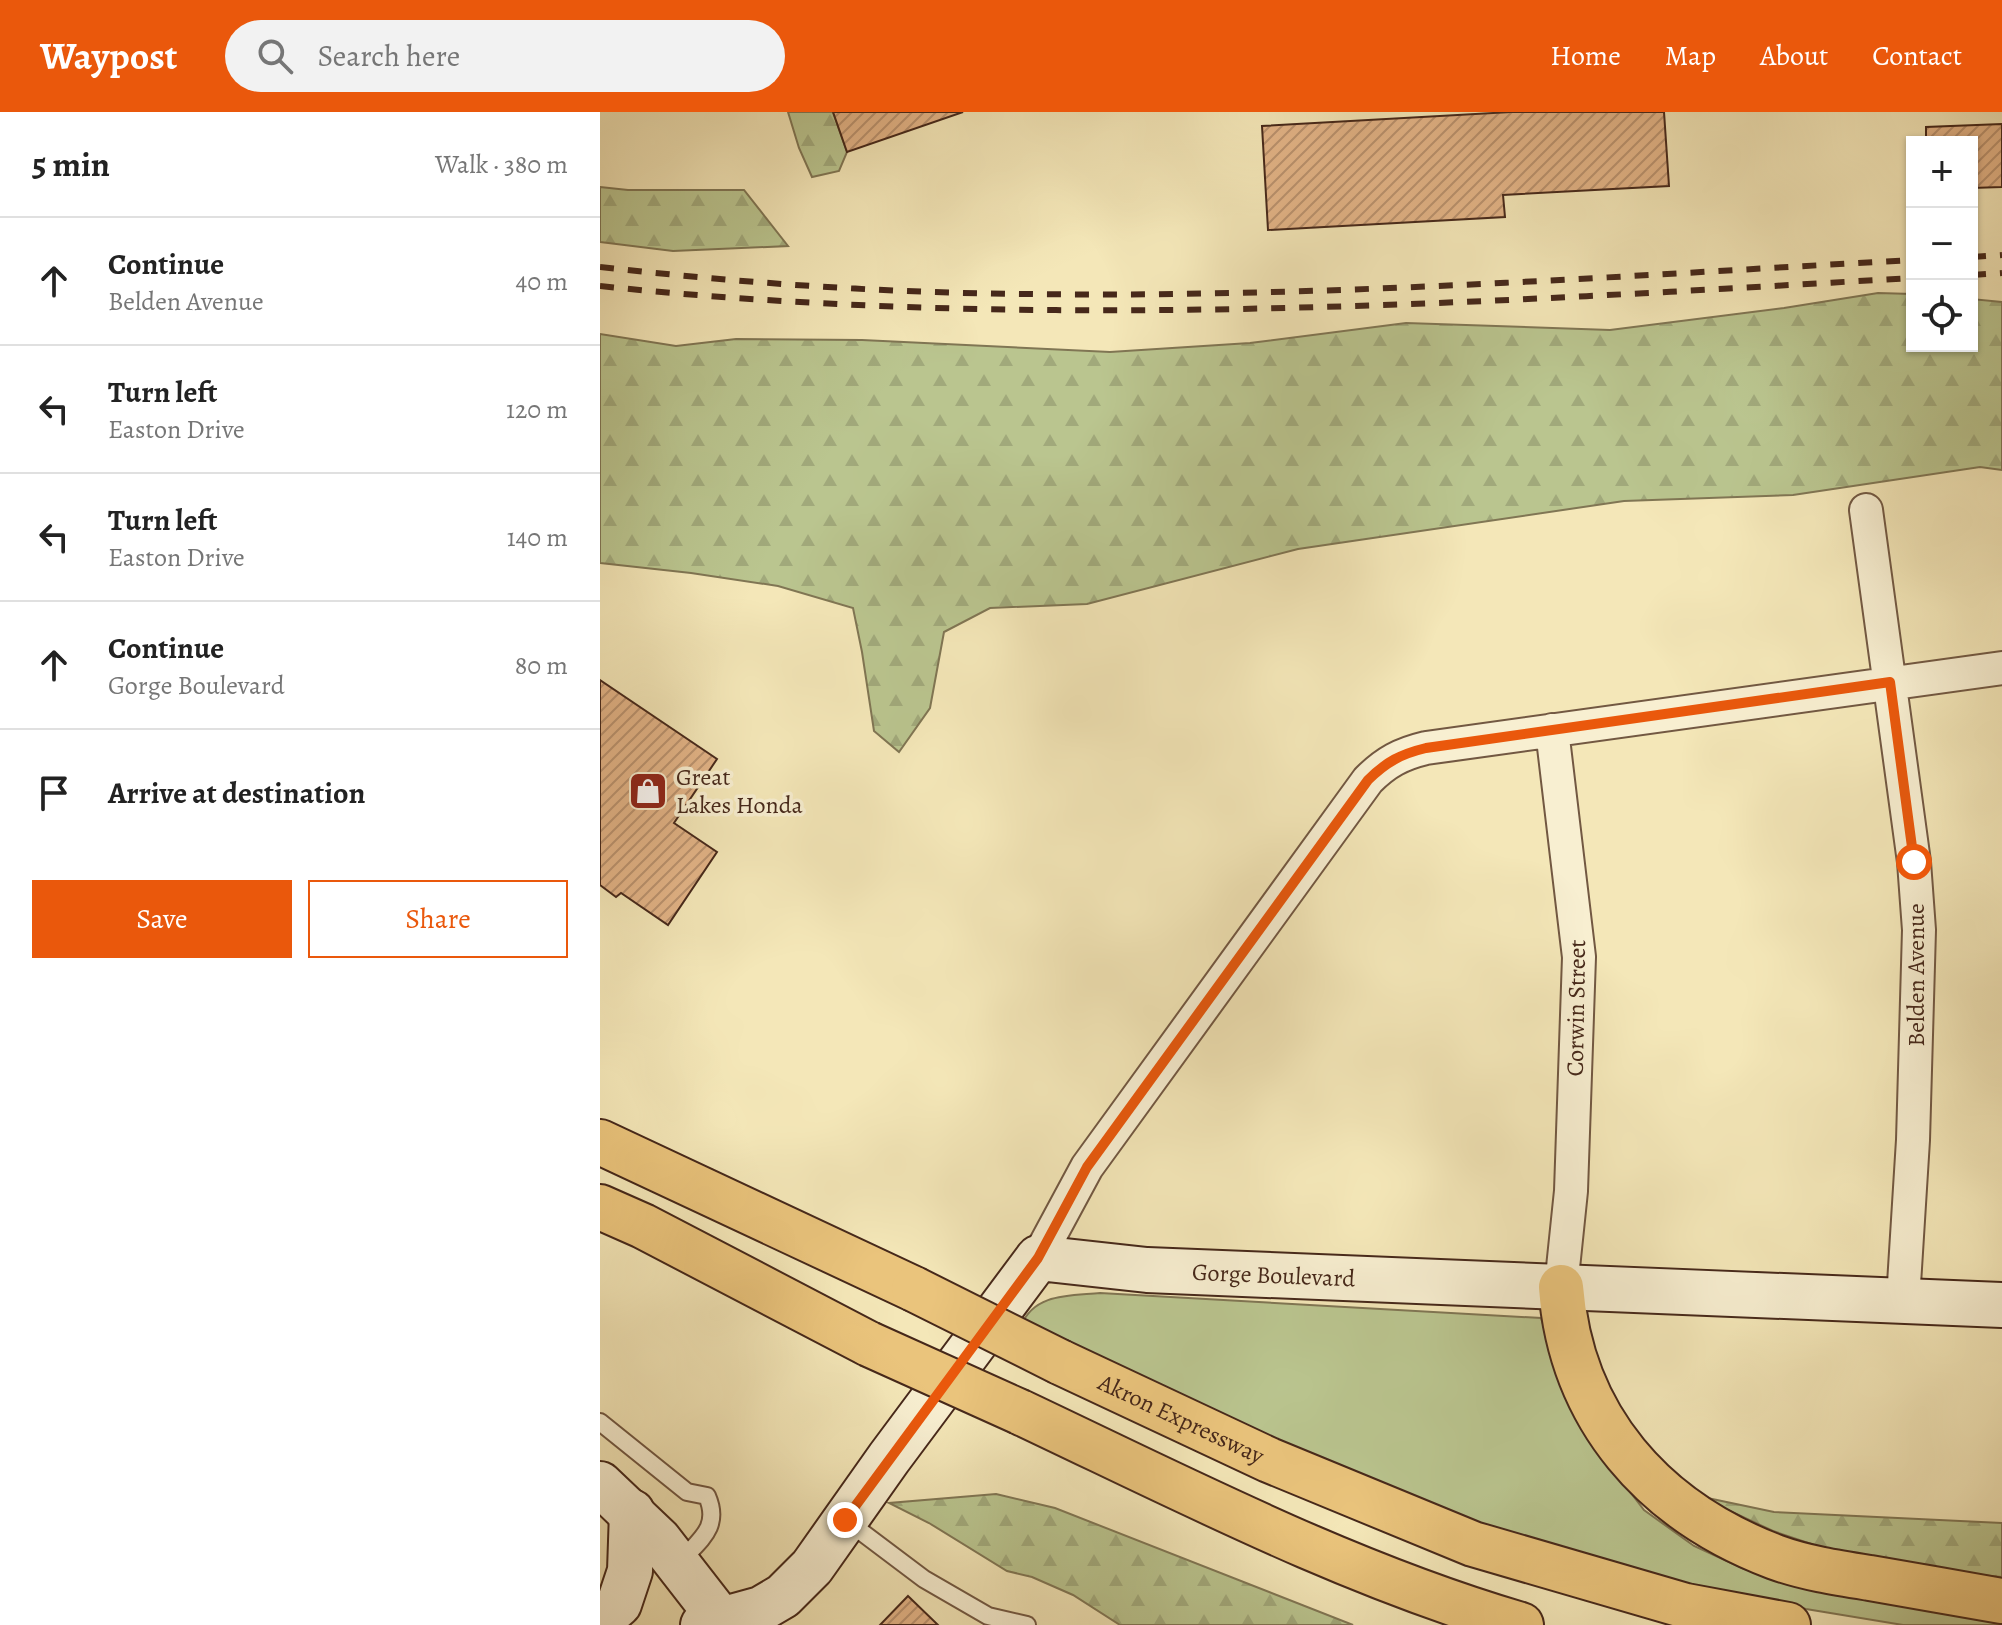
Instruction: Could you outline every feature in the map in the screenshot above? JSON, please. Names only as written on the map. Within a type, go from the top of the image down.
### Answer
[{"type":"highway","name":"Akron Expressway","points":[[600,1142],[1269,1460],[1473,1544],[1686,1606],[1788,1625]]},
{"type":"highway","points":[[600,1207],[643,1226],[869,1344],[1266,1527],[1450,1604],[1521,1625]]},
{"type":"highway","points":[[1561,1287],[1564,1323],[1572,1352],[1597,1413],[1637,1468],[1694,1517],[1725,1535],[1777,1558],[1830,1572],[2002,1601]]},
{"type":"street","name":"Belden Avenue","points":[[1866,510],[1914,862],[1919,930],[1913,1140],[1903,1300]]},
{"type":"street","points":[[616,1498],[659,1540],[716,1624],[761,1609],[783,1596],[812,1567],[1038,1258],[1087,1167],[1368,780],[1385,763],[1405,753],[1426,748],[2002,668]]},
{"type":"street","name":"Corwin Street","points":[[1552,730],[1579,957],[1571,1191],[1561,1287]]},
{"type":"street","name":"Gorge Boulevard","points":[[1038,1258],[1147,1270],[2002,1305]]},
{"type":"street","points":[[600,1620],[619,1604],[630,1571],[616,1498]]},
{"type":"lane","points":[[600,1422],[687,1492],[707,1496],[713,1510],[712,1526],[678,1564]]},
{"type":"lane","points":[[845,1520],[983,1620],[1027,1625]]},
{"type":"green space","points":[[788,112],[833,112],[847,152],[839,171],[812,177]]},
{"type":"green space","points":[[600,187],[628,190],[744,190],[788,246],[673,251],[600,242]]},
{"type":"green space","points":[[1878,293],[1906,294],[1906,352],[1978,352],[1978,300],[2002,302],[2002,470],[1980,467],[1793,495],[1624,501],[1298,549],[1087,604],[990,608],[944,632],[930,708],[899,752],[874,731],[853,608],[778,586],[600,563],[600,334],[676,346],[736,339],[862,340],[1110,352],[1250,343],[1406,323],[1610,330]]},
{"type":"green space","points":[[1100,1293],[1541,1318],[1561,1382],[1596,1447],[1644,1510],[1694,1546],[1744,1569],[2002,1612],[2002,1625],[1903,1625],[1806,1609],[1661,1580],[1479,1527],[1252,1430],[1021,1326],[1027,1315],[1044,1302],[1065,1296]]},
{"type":"green space","points":[[996,1494],[1055,1508],[1353,1625],[1120,1625],[1073,1595],[1032,1577],[1007,1571],[929,1523],[889,1503]]},
{"type":"green space","points":[[1698,1496],[1774,1512],[2002,1523],[2002,1577],[1877,1566],[1773,1531]]},
{"type":"building","points":[[833,112],[963,112],[847,152]]},
{"type":"building","points":[[1511,112],[1664,112],[1669,186],[1503,195],[1505,217],[1268,230],[1262,126]]},
{"type":"building","points":[[2002,124],[2002,187],[1978,188],[1978,136],[1926,136],[1926,127]]},
{"type":"building","name":"Great Lakes Honda","points":[[600,680],[717,759],[674,823],[717,852],[668,925],[621,893],[616,897],[600,885]]},
{"type":"building","points":[[908,1596],[938,1625],[880,1625]]},
{"type":"railway","points":[[1978,257],[2002,255]]},
{"type":"railway","points":[[600,267],[867,289],[1139,294],[1360,289],[1906,260]]},
{"type":"railway","points":[[1978,275],[2002,273]]},
{"type":"railway","points":[[600,286],[764,300],[928,308],[1092,310],[1420,304],[1906,278]]},
{"type":"place","name":"Great Lakes Honda","points":[[648,791]]},
{"type":"route","points":[[845,1520],[1038,1258],[1087,1167],[1368,780],[1385,763],[1405,753],[1426,748],[1890,682],[1914,862]]}]
